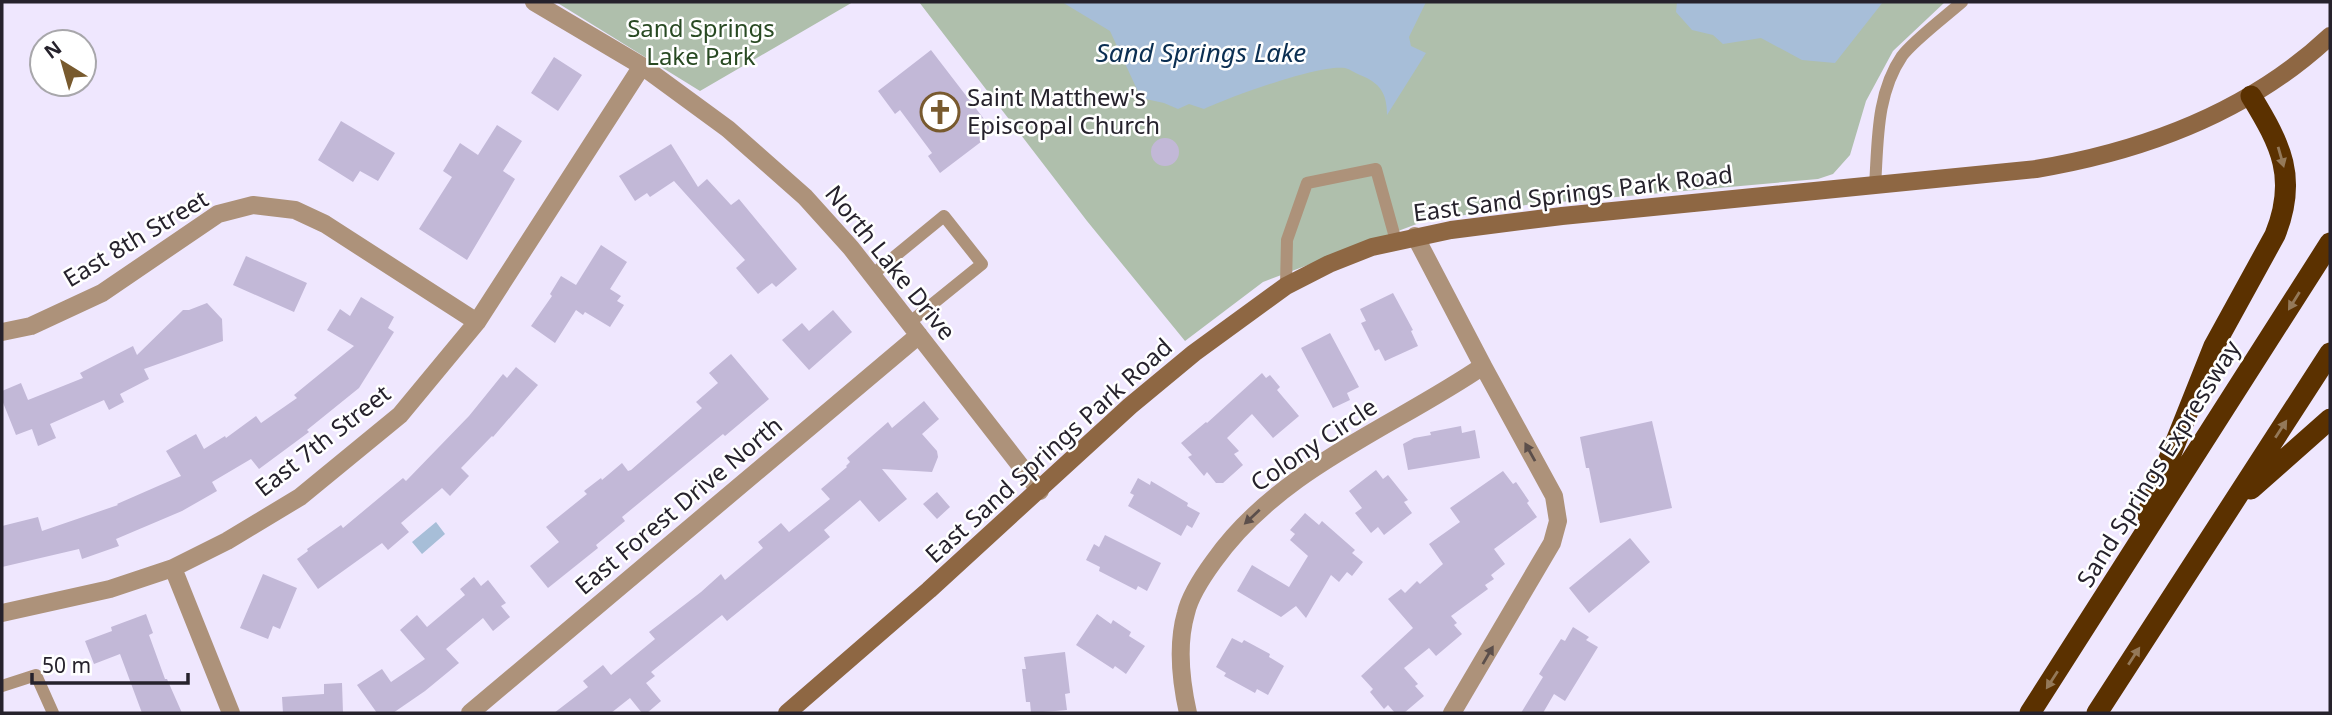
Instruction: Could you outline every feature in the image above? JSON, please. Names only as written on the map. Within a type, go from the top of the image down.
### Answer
[{"type":"highway","points":[[2129,561],[2214,346],[2276,235],[2283,216],[2286,198],[2284,164],[2274,134],[2251,96]]},
{"type":"highway","name":"Sand Springs Expressway","points":[[2031,713],[2330,243]]},
{"type":"highway","points":[[2097,713],[2330,352]]},
{"type":"highway","points":[[2231,507],[2330,419]]},
{"type":"street","name":"North Lake Drive","points":[[534,2],[642,66],[728,130],[805,197],[851,248],[1040,491]]},
{"type":"street","name":"East Sand Springs Park Road","points":[[787,713],[1040,491],[1141,397],[1286,286],[1329,264],[1415,236],[1562,216],[2036,169],[2085,160],[2143,145],[2182,130],[2251,96],[2316,50],[2330,36]]},
{"type":"street","name":"East 7th Street","points":[[2,613],[110,589],[173,568],[227,541],[310,488],[400,415],[477,322],[642,66]]},
{"type":"street","name":"East 8th Street","points":[[2,332],[31,326],[102,293],[218,214],[253,205],[295,210],[325,224],[477,322]]},
{"type":"street","points":[[1415,236],[1554,496],[1558,522],[1552,543],[1452,713]]},
{"type":"street","name":"East Forest Drive North","points":[[470,713],[914,329]]},
{"type":"street","name":"Colony Circle","points":[[1188,713],[1181,664],[1186,612],[1204,576],[1224,547],[1248,520],[1284,490],[1336,454],[1483,366]]},
{"type":"street","points":[[173,568],[231,713]]},
{"type":"lane","points":[[1875,186],[1879,123],[1886,86],[1903,54],[1962,2]]},
{"type":"lane","points":[[1286,286],[1287,240],[1307,183],[1376,169],[1396,241]]},
{"type":"lane","points":[[872,275],[944,216],[982,264],[914,329]]},
{"type":"lane","points":[[2,686],[36,675],[53,713]]},
{"type":"green space","name":"Sand Springs Lake Park","points":[[556,2],[853,2],[700,91]]},
{"type":"green space","points":[[919,2],[1945,2],[1893,51],[1866,101],[1850,155],[1833,174],[1818,179],[1526,205],[1422,222],[1263,282],[1185,341],[1087,221]]},
{"type":"water","name":"Sand Springs Lake","points":[[1062,2],[1426,2],[1409,37],[1411,46],[1426,53],[1387,115],[1384,95],[1377,85],[1345,68],[1296,76],[1204,109],[1189,104],[1178,109],[1141,98],[1110,31]]},
{"type":"water","points":[[1677,2],[1883,2],[1835,63],[1802,60],[1761,38],[1723,44],[1713,35],[1692,30],[1676,12]]},
{"type":"water","points":[[436,522],[445,534],[422,554],[412,542]]},
{"type":"building","name":"Saint Matthew's Episcopal Church","points":[[931,50],[994,132],[940,173],[928,156],[932,153],[900,110],[895,114],[878,91]]},
{"type":"building","points":[[554,57],[582,75],[558,111],[531,93]]},
{"type":"building","points":[[341,121],[395,153],[378,181],[360,171],[353,182],[318,160]]},
{"type":"building","points":[[497,125],[522,141],[503,171],[515,179],[467,260],[419,229],[452,177],[443,171],[460,143],[478,155]]},
{"type":"building","points":[[1165,138],[1175,142],[1179,152],[1175,162],[1165,166],[1155,162],[1151,152],[1155,142]]},
{"type":"building","points":[[671,144],[698,187],[707,179],[731,205],[739,199],[797,269],[776,287],[772,283],[758,294],[736,268],[745,260],[674,181],[650,197],[647,193],[635,201],[619,176]]},
{"type":"building","points":[[601,245],[627,262],[610,289],[621,296],[617,301],[624,305],[610,327],[585,312],[583,315],[576,310],[555,343],[531,326],[552,296],[550,294],[561,276],[576,285]]},
{"type":"building","points":[[246,256],[307,283],[294,312],[233,285]]},
{"type":"building","points":[[1393,293],[1413,330],[1411,331],[1418,346],[1385,361],[1379,349],[1375,351],[1361,323],[1366,321],[1360,309]]},
{"type":"building","points":[[361,297],[394,317],[388,328],[394,332],[359,388],[307,430],[309,432],[259,469],[251,459],[212,482],[217,491],[182,511],[116,539],[119,546],[82,559],[79,549],[2,567],[2,526],[38,517],[42,531],[118,505],[181,476],[166,451],[196,434],[204,449],[225,436],[226,438],[256,416],[261,423],[297,398],[294,395],[354,346],[327,330],[340,309],[350,316]]},
{"type":"building","points":[[207,303],[222,319],[223,341],[144,369],[149,379],[120,394],[124,402],[109,410],[104,400],[50,424],[56,438],[38,446],[32,429],[16,435],[2,400],[2,391],[21,383],[28,400],[83,378],[80,373],[133,346],[137,355],[183,310]]},
{"type":"building","points":[[833,310],[852,332],[809,370],[782,340],[802,323],[809,331]]},
{"type":"building","points":[[1330,333],[1359,387],[1347,393],[1350,400],[1333,408],[1301,348]]},
{"type":"building","points":[[731,354],[769,399],[622,517],[625,521],[596,545],[598,548],[548,588],[530,566],[559,542],[546,527],[587,494],[584,491],[622,463],[628,471],[631,470],[702,408],[696,402],[718,383],[709,373]]},
{"type":"building","points":[[516,367],[538,385],[493,437],[461,468],[469,476],[450,496],[442,488],[401,523],[409,532],[388,550],[382,543],[318,589],[297,559],[341,525],[343,528],[403,478],[406,481],[469,416],[503,374],[507,378]]},
{"type":"building","points":[[1262,373],[1266,378],[1270,375],[1280,387],[1277,390],[1299,416],[1273,438],[1252,414],[1227,438],[1239,451],[1234,454],[1243,465],[1223,483],[1216,483],[1207,472],[1204,476],[1188,457],[1192,455],[1181,443]]},
{"type":"building","points":[[924,401],[939,419],[922,434],[937,451],[938,457],[932,472],[882,469],[907,499],[879,522],[860,500],[824,530],[830,537],[727,621],[722,615],[651,672],[655,676],[646,683],[661,701],[647,713],[642,713],[630,698],[611,713],[554,713],[588,687],[583,681],[603,665],[611,675],[655,639],[649,632],[721,574],[725,580],[763,548],[758,542],[781,523],[789,532],[830,499],[821,489],[847,467],[850,462],[847,458],[888,422],[892,428]]},
{"type":"building","points":[[1652,421],[1672,508],[1600,523],[1580,437]]},
{"type":"building","points":[[1461,426],[1462,433],[1475,430],[1480,458],[1408,470],[1403,444],[1414,438],[1431,435],[1430,432]]},
{"type":"building","points":[[1376,470],[1383,479],[1388,475],[1408,500],[1404,502],[1412,513],[1384,535],[1378,527],[1371,533],[1355,513],[1362,508],[1349,491]]},
{"type":"building","points":[[1503,471],[1513,484],[1516,482],[1537,517],[1494,549],[1505,564],[1491,575],[1494,579],[1485,585],[1488,589],[1451,616],[1457,623],[1454,625],[1462,634],[1436,656],[1429,648],[1404,668],[1424,696],[1404,713],[1395,713],[1388,705],[1384,709],[1370,692],[1373,689],[1361,676],[1413,628],[1388,599],[1401,589],[1405,593],[1417,581],[1420,584],[1443,564],[1429,544],[1460,522],[1450,508]]},
{"type":"building","points":[[1138,478],[1150,485],[1151,481],[1200,513],[1192,528],[1187,525],[1181,536],[1128,506],[1134,495],[1130,493]]},
{"type":"building","points":[[937,492],[950,507],[937,519],[923,504]]},
{"type":"building","points":[[1305,513],[1319,525],[1322,521],[1355,550],[1352,553],[1363,562],[1352,576],[1347,572],[1339,582],[1331,575],[1306,618],[1296,606],[1281,617],[1237,591],[1252,565],[1289,587],[1308,556],[1290,540],[1295,534],[1290,530]]},
{"type":"building","points":[[1105,535],[1161,563],[1147,591],[1138,586],[1136,590],[1099,571],[1100,567],[1086,560],[1094,544],[1099,547]]},
{"type":"building","points":[[1630,538],[1650,562],[1589,613],[1569,588]]},
{"type":"building","points":[[263,574],[297,588],[280,629],[273,626],[268,639],[240,628]]},
{"type":"building","points":[[474,577],[481,586],[488,580],[506,603],[501,606],[510,617],[493,631],[483,618],[446,649],[459,663],[393,713],[377,713],[357,685],[382,669],[391,682],[425,659],[400,630],[417,615],[427,627],[465,595],[460,589]]},
{"type":"building","points":[[146,614],[153,633],[149,635],[165,679],[182,713],[142,713],[120,654],[94,664],[85,641],[112,631],[111,627]]},
{"type":"building","points":[[1097,614],[1111,624],[1113,620],[1131,632],[1129,636],[1145,646],[1126,674],[1115,666],[1113,669],[1076,645]]},
{"type":"building","points":[[1573,627],[1589,637],[1586,640],[1598,647],[1565,701],[1554,694],[1543,713],[1521,713],[1543,677],[1539,674],[1561,639],[1565,641]]},
{"type":"building","points":[[1232,638],[1242,643],[1244,640],[1270,654],[1269,657],[1284,666],[1268,695],[1257,689],[1255,693],[1224,676],[1226,673],[1216,667]]},
{"type":"building","points":[[1065,652],[1070,693],[1065,694],[1067,710],[1031,713],[1030,702],[1026,702],[1022,669],[1026,669],[1024,657]]},
{"type":"building","points":[[342,683],[343,713],[283,713],[282,697],[324,694],[324,684]]},
{"type":"place","name":"Saint Matthew's Episcopal Church","points":[[940,112]]}]
